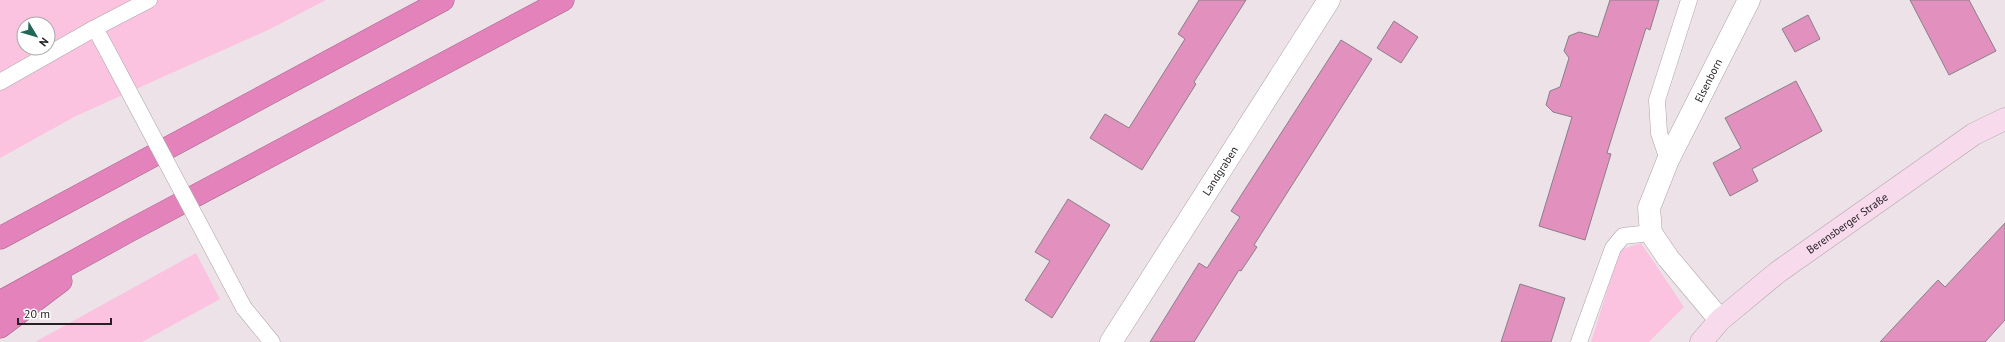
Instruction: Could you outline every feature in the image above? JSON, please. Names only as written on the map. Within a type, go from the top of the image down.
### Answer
[{"type":"highway","points":[[0,238],[443,0]]},
{"type":"highway","points":[[0,302],[129,231],[563,0]]},
{"type":"highway","points":[[0,327],[129,231]]},
{"type":"street","name":"Landgraben","points":[[1111,342],[1329,0]]},
{"type":"street","name":"Elsenborn","points":[[1720,320],[1668,258],[1651,233],[1649,208],[1668,160],[1749,0]]},
{"type":"street","name":"Berensberger Straße","points":[[1701,342],[1720,320],[1778,272],[1974,134],[2005,119]]},
{"type":"lane","points":[[0,82],[95,28],[149,0]]},
{"type":"lane","points":[[1668,160],[1659,133],[1657,100],[1689,0]]},
{"type":"lane","points":[[95,28],[244,308],[272,342]]},
{"type":"lane","points":[[1579,342],[1613,248],[1623,236],[1651,233]]},
{"type":"shaded area","points":[[0,0],[326,0],[270,29],[76,116],[0,158]]},
{"type":"shaded area","points":[[1641,243],[1684,307],[1649,342],[1591,342],[1620,250]]},
{"type":"shaded area","points":[[196,253],[220,299],[142,342],[35,342]]},
{"type":"building","points":[[1199,0],[1246,0],[1194,82],[1196,84],[1142,170],[1090,138],[1105,114],[1129,128],[1185,39],[1178,34]]},
{"type":"building","points":[[1610,0],[1659,0],[1650,30],[1646,28],[1607,153],[1611,154],[1585,240],[1539,226],[1572,117],[1553,112],[1546,105],[1550,91],[1560,87],[1569,58],[1564,51],[1569,36],[1579,32],[1598,37]]},
{"type":"building","points":[[1910,0],[1969,0],[1996,51],[1949,75]]},
{"type":"building","points":[[1808,15],[1820,39],[1795,52],[1782,29]]},
{"type":"building","points":[[1394,21],[1418,37],[1401,63],[1377,48]]},
{"type":"building","points":[[1341,40],[1372,59],[1254,245],[1257,247],[1241,271],[1239,270],[1194,342],[1150,342],[1199,263],[1207,268],[1240,217],[1231,211]]},
{"type":"building","points":[[1796,81],[1822,131],[1752,169],[1758,181],[1730,196],[1713,163],[1741,148],[1725,118]]},
{"type":"building","points":[[1068,199],[1110,225],[1052,318],[1025,300],[1050,261],[1035,252]]},
{"type":"building","points":[[2005,223],[2005,320],[1985,342],[1880,342],[1938,280],[1945,287]]},
{"type":"building","points":[[1520,284],[1565,298],[1551,342],[1501,342]]}]
